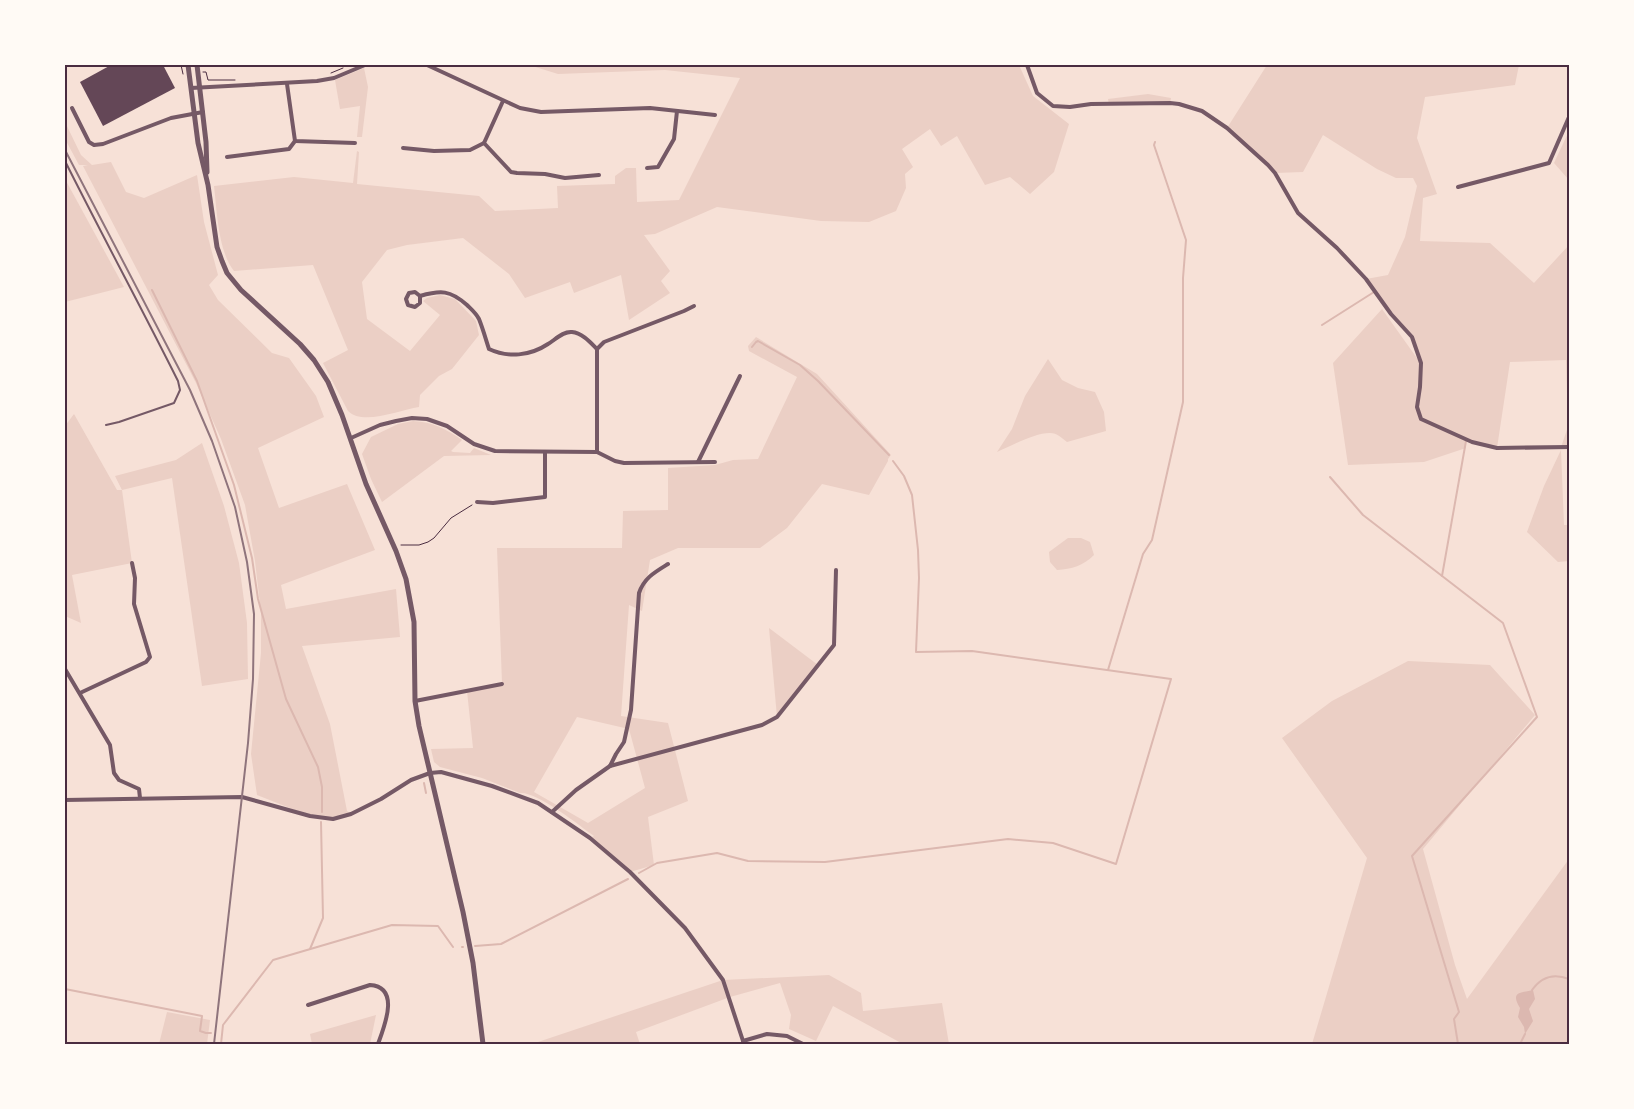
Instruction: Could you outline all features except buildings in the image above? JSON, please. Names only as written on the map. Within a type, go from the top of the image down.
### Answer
[{"type":"street","points":[[188,65],[198,143],[208,185]]},
{"type":"street","points":[[197,65],[203,112],[208,185],[217,247],[227,273],[241,290],[300,344],[314,360],[328,382],[351,438],[366,484],[406,579],[414,622],[415,701],[473,963],[483,1044]]},
{"type":"street","points":[[192,88],[317,82],[334,78],[349,68],[365,65]]},
{"type":"street","points":[[427,65],[503,101],[520,108],[541,112],[650,108],[715,115]]},
{"type":"street","points":[[1027,65],[1037,93],[1053,106],[1170,103],[1202,110],[1210,115],[1268,165],[1275,173],[1298,214],[1337,248],[1366,279],[1391,314],[1412,338],[1421,363],[1418,407],[1421,419],[1472,442],[1496,448],[1569,447]]},
{"type":"street","points":[[227,157],[289,149],[295,141],[287,84]]},
{"type":"street","points":[[403,148],[434,151],[470,150],[484,142],[503,101]]},
{"type":"street","points":[[72,108],[89,142],[94,145],[103,144],[171,118],[203,112]]},
{"type":"street","points":[[647,168],[658,167],[674,139],[677,110]]},
{"type":"street","points":[[1458,187],[1549,163],[1569,117]]},
{"type":"street","points":[[295,141],[355,143]]},
{"type":"street","points":[[484,142],[511,172],[517,174],[545,174],[565,178],[599,175]]},
{"type":"street","points":[[420,296],[449,292],[458,297],[479,319],[489,349],[498,353],[527,354],[538,351],[566,332],[571,332],[585,338],[597,349]]},
{"type":"street","points":[[597,452],[597,349],[604,342],[684,312],[694,306]]},
{"type":"street","points":[[698,462],[740,376]]},
{"type":"street","points":[[351,438],[380,426],[412,418],[440,422],[474,444],[495,451],[597,452],[615,461],[624,463],[715,462]]},
{"type":"street","points":[[477,502],[493,503],[545,497],[544,452]]},
{"type":"street","points":[[80,693],[146,662],[150,657],[134,604],[135,578],[132,563]]},
{"type":"street","points":[[610,766],[624,742],[631,710],[639,593],[645,581],[668,564]]},
{"type":"street","points":[[552,812],[576,790],[610,766],[762,725],[777,717],[834,645],[836,570]]},
{"type":"street","points":[[65,669],[110,745],[114,773],[119,780],[139,789],[140,798]]},
{"type":"street","points":[[415,701],[502,684]]},
{"type":"street","points":[[65,800],[242,797],[310,816],[333,819],[351,814],[381,799],[411,780],[430,773],[441,772],[492,786],[538,803],[590,838],[630,872],[685,928],[723,980],[744,1043],[767,1034],[787,1036],[803,1044]]},
{"type":"street","points":[[308,1005],[370,985],[376,986],[382,990],[389,1002],[389,1011],[378,1044]]},
{"type":"lane","points":[[65,161],[178,381],[180,390],[174,403],[106,425]]},
{"type":"path","points":[[181,65],[183,75]]},
{"type":"path","points":[[326,74],[349,68]]},
{"type":"path","points":[[206,72],[208,80],[234,80]]},
{"type":"path","points":[[394,547],[399,545],[419,545],[428,542],[434,538],[451,518],[477,502]]},
{"type":"shaded area","points":[[529,65],[1019,65],[1033,96],[1069,124],[1054,172],[1030,194],[1010,177],[985,185],[957,136],[941,146],[930,129],[902,149],[913,167],[905,174],[906,188],[896,211],[869,222],[821,221],[717,207],[655,234],[644,235],[670,271],[661,281],[670,293],[629,320],[621,275],[574,293],[570,282],[525,298],[509,274],[463,238],[407,245],[387,250],[362,282],[367,319],[410,351],[440,315],[423,301],[440,295],[455,299],[476,321],[479,335],[452,369],[439,376],[420,395],[419,407],[382,416],[363,417],[355,415],[348,411],[323,363],[348,350],[313,265],[234,271],[221,242],[214,186],[294,177],[353,183],[357,151],[359,152],[357,184],[479,196],[495,211],[558,208],[557,186],[615,184],[615,176],[626,168],[636,168],[637,202],[679,200],[740,78],[665,70],[558,74]]},
{"type":"shaded area","points":[[1267,65],[1519,65],[1515,85],[1425,97],[1417,138],[1437,194],[1423,198],[1420,241],[1490,243],[1534,283],[1569,245],[1569,447],[1561,447],[1568,427],[1566,360],[1510,362],[1497,448],[1466,441],[1466,448],[1424,462],[1348,465],[1333,363],[1382,309],[1419,361],[1412,337],[1391,314],[1366,279],[1388,275],[1405,237],[1417,186],[1413,178],[1396,178],[1377,169],[1323,135],[1303,172],[1275,173],[1227,128]]},
{"type":"shaded area","points":[[364,68],[368,87],[362,137],[357,137],[360,106],[340,109],[335,80]]},
{"type":"shaded area","points":[[1148,94],[1171,98],[1170,103],[1109,105],[1108,99]]},
{"type":"shaded area","points":[[65,122],[81,155],[92,165],[111,162],[126,192],[144,198],[197,175],[204,222],[218,275],[209,285],[218,300],[272,353],[289,358],[316,396],[324,417],[258,448],[279,508],[347,484],[375,550],[281,585],[286,609],[396,589],[400,637],[302,646],[330,724],[347,811],[351,814],[333,819],[310,816],[257,795],[251,754],[261,653],[261,613],[255,561],[245,505],[221,439],[196,383],[83,166],[88,165],[79,165],[65,139]]},
{"type":"shaded area","points":[[1569,131],[1569,180],[1554,163]]},
{"type":"shaded area","points":[[65,179],[124,287],[65,302]]},
{"type":"shaded area","points":[[756,337],[817,374],[891,455],[869,495],[822,484],[787,528],[760,548],[678,548],[650,560],[642,611],[629,605],[621,716],[668,723],[688,801],[648,817],[654,865],[630,872],[590,838],[594,836],[546,803],[536,797],[520,793],[482,778],[440,767],[434,762],[431,749],[473,748],[467,691],[502,683],[497,548],[622,548],[623,511],[668,510],[668,468],[715,465],[733,460],[758,459],[797,377],[749,351],[748,346]],"holes":[[[577,717],[629,729],[645,788],[588,823],[534,792]]]},
{"type":"shaded area","points":[[1048,359],[1062,380],[1078,388],[1095,392],[1104,412],[1106,431],[1067,442],[1055,434],[1044,434],[1030,437],[997,452],[1012,429],[1025,396]]},
{"type":"shaded area","points":[[74,414],[117,490],[122,490],[132,563],[72,575],[81,623],[65,616],[65,426]]},
{"type":"shaded area","points":[[413,421],[439,427],[462,440],[451,451],[453,452],[470,453],[474,448],[491,455],[444,456],[382,502],[362,454],[371,437],[398,424]]},
{"type":"shaded area","points":[[202,443],[224,506],[239,563],[247,623],[248,679],[202,686],[172,478],[122,490],[115,476],[176,460]]},
{"type":"shaded area","points":[[1561,450],[1564,525],[1569,525],[1569,561],[1558,562],[1527,532],[1544,486]]},
{"type":"shaded area","points":[[1068,538],[1081,538],[1090,542],[1094,555],[1086,562],[1077,566],[1057,570],[1050,562],[1049,552]]},
{"type":"shaded area","points":[[769,628],[818,665],[777,717]]},
{"type":"shaded area","points":[[1408,661],[1490,665],[1535,715],[1423,849],[1455,965],[1467,999],[1569,859],[1569,1044],[1312,1044],[1367,858],[1282,738],[1332,701]]},
{"type":"shaded area","points":[[829,975],[861,993],[863,1011],[942,1003],[949,1044],[903,1044],[833,1006],[816,1041],[789,1029],[791,1015],[780,983],[730,997],[636,1032],[640,1044],[532,1044],[723,980]]},
{"type":"shaded area","points":[[1533,990],[1535,999],[1529,1009],[1533,1021],[1525,1034],[1524,1027],[1518,1017],[1520,1008],[1516,998],[1519,993]]},
{"type":"shaded area","points":[[167,1012],[210,1020],[207,1044],[159,1044]]},
{"type":"shaded area","points":[[376,1015],[370,1044],[312,1044],[310,1034]]},
{"type":"waterway","points":[[1108,670],[1143,554],[1152,540],[1183,402],[1183,278],[1186,240],[1154,145],[1155,142]]},
{"type":"waterway","points":[[152,290],[197,381],[234,485],[252,558],[258,599],[286,699],[318,767],[322,787],[322,812]]},
{"type":"waterway","points":[[1322,325],[1374,292]]},
{"type":"waterway","points":[[752,347],[758,341],[800,365],[818,381],[889,455]]},
{"type":"waterway","points":[[1442,576],[1466,441]]},
{"type":"waterway","points":[[639,873],[657,863],[717,853],[748,861],[825,862],[1008,839],[1053,843],[1116,864],[1171,679],[972,651],[916,652],[919,578],[912,495],[904,476],[893,461]]},
{"type":"waterway","points":[[1330,477],[1363,515],[1503,623],[1537,717],[1412,856],[1459,1012],[1454,1019],[1458,1044]]},
{"type":"waterway","points":[[424,783],[426,793]]},
{"type":"waterway","points":[[310,949],[323,918],[321,822]]},
{"type":"waterway","points":[[475,946],[501,944],[628,879]]},
{"type":"waterway","points":[[221,1044],[223,1025],[273,960],[392,925],[438,926],[453,947]]},
{"type":"waterway","points":[[1532,990],[1536,985],[1549,977],[1558,976],[1569,979]]},
{"type":"waterway","points":[[65,989],[202,1016],[200,1031],[211,1033]]},
{"type":"waterway","points":[[1520,1044],[1525,1034]]},
{"type":"railway","points":[[65,150],[190,390],[212,441],[235,507],[247,562],[254,614],[253,679],[248,743],[214,1044]]}]
